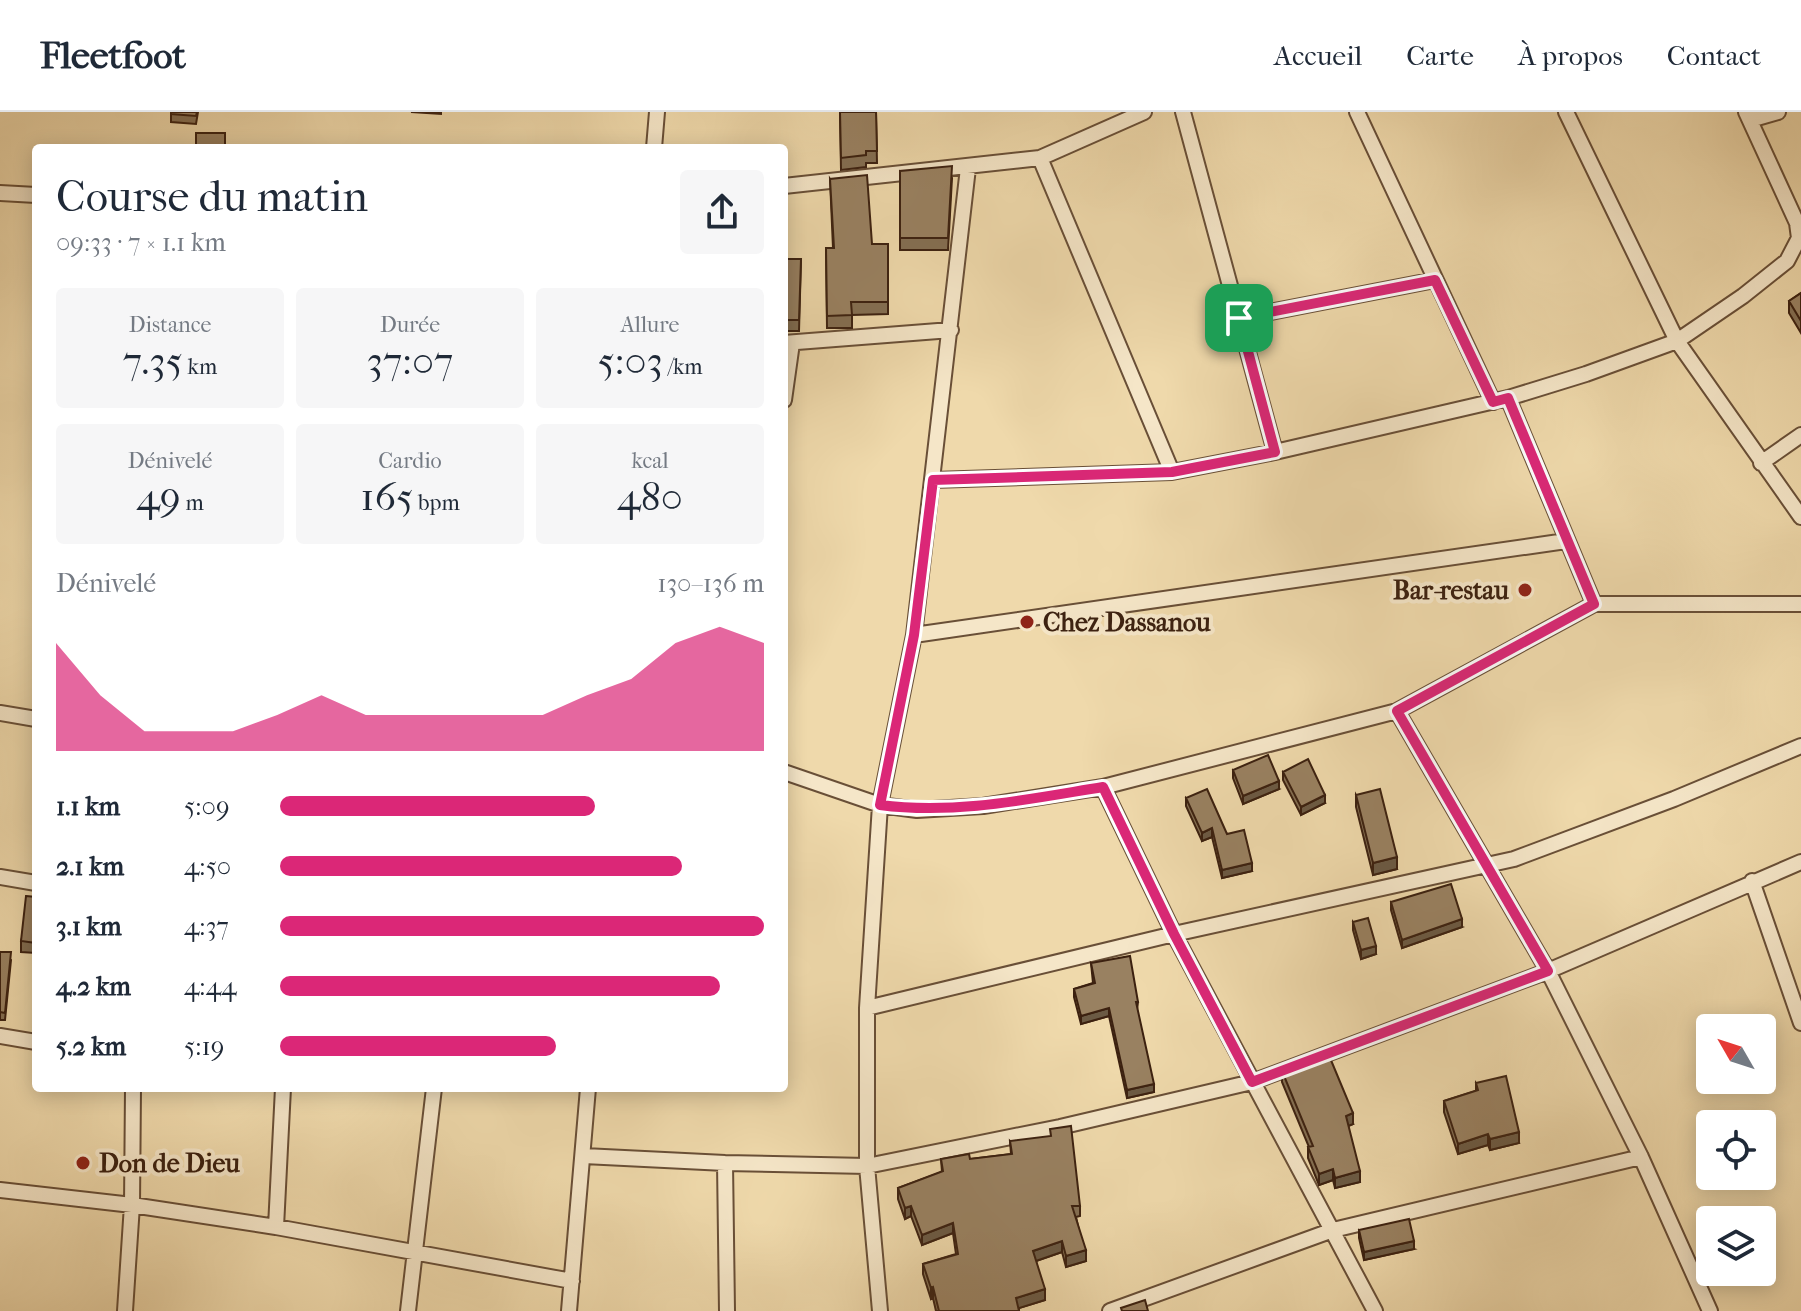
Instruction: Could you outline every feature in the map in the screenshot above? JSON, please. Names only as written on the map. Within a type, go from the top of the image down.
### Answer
[{"type":"street","points":[[654,144],[657,112]]},
{"type":"street","points":[[788,186],[1040,158],[1144,112]]},
{"type":"street","points":[[1183,112],[1275,452]]},
{"type":"street","points":[[1357,112],[1493,402]]},
{"type":"street","points":[[1566,112],[1677,341],[1801,517]]},
{"type":"street","points":[[933,480],[1172,472],[1275,452],[1493,402],[1586,374],[1677,341],[1743,296],[1787,261],[1796,248],[1799,238],[1797,223],[1748,116],[1778,112]]},
{"type":"street","points":[[1040,158],[1172,472]]},
{"type":"street","points":[[880,1311],[867,1166],[867,1008],[880,805],[914,635],[968,168]]},
{"type":"street","points":[[0,193],[32,195]]},
{"type":"street","points":[[1239,318],[1435,280]]},
{"type":"street","points":[[788,343],[951,330]]},
{"type":"street","points":[[1508,398],[1594,604]]},
{"type":"street","points":[[1761,463],[1801,435]]},
{"type":"street","points":[[914,635],[1566,541]]},
{"type":"street","points":[[788,773],[880,805],[917,810],[983,806],[1103,787],[1397,711],[1594,604],[1801,604]]},
{"type":"street","points":[[1397,711],[1548,971],[1641,1157],[1710,1311]]},
{"type":"street","points":[[0,713],[32,718]]},
{"type":"street","points":[[867,1008],[1174,934],[1484,863],[1514,859],[1801,746]]},
{"type":"street","points":[[1103,787],[1174,934],[1375,1311]]},
{"type":"street","points":[[584,1156],[867,1166],[1060,1127],[1252,1082],[1548,971],[1801,862]]},
{"type":"street","points":[[0,877],[32,882]]},
{"type":"street","points":[[1752,881],[1801,1023]]},
{"type":"street","points":[[0,1036],[32,1041]]},
{"type":"street","points":[[125,1311],[132,1205],[133,1092]]},
{"type":"street","points":[[276,1227],[283,1092]]},
{"type":"street","points":[[408,1311],[433,1092]]},
{"type":"street","points":[[569,1311],[588,1092]]},
{"type":"street","points":[[1110,1311],[1333,1230],[1641,1157]]},
{"type":"street","points":[[725,1163],[727,1311]]},
{"type":"street","points":[[0,1190],[132,1205],[276,1227],[572,1281]]},
{"type":"building","points":[[171,112],[197,112],[196,116]]},
{"type":"building","points":[[840,112],[876,112],[877,151],[841,158]]},
{"type":"building","points":[[196,133],[225,133],[225,144],[196,144]]},
{"type":"building","points":[[952,166],[948,238],[900,238],[900,171]]},
{"type":"building","points":[[867,175],[872,244],[888,244],[888,302],[851,302],[852,315],[827,316],[826,248],[834,248],[830,179]]},
{"type":"building","points":[[788,259],[801,259],[799,320],[788,320]]},
{"type":"building","points":[[1801,293],[1801,321],[1789,301]]},
{"type":"building","points":[[1268,755],[1279,781],[1243,796],[1233,770]]},
{"type":"building","points":[[1308,759],[1325,795],[1301,807],[1283,772]]},
{"type":"building","points":[[1207,789],[1227,834],[1244,830],[1252,863],[1222,870],[1212,828],[1202,833],[1186,798]]},
{"type":"building","points":[[1380,789],[1397,857],[1373,863],[1356,795]]},
{"type":"building","points":[[1451,884],[1462,919],[1402,940],[1391,902]]},
{"type":"building","points":[[26,896],[32,897],[32,942],[21,941]]},
{"type":"building","points":[[1368,918],[1376,946],[1361,950],[1353,922]]},
{"type":"building","points":[[0,952],[11,952],[5,1013],[0,1012]]},
{"type":"building","points":[[1130,956],[1136,1002],[1154,1084],[1127,1090],[1109,1008],[1081,1016],[1074,989],[1095,983],[1091,963]]},
{"type":"building","points":[[1328,1053],[1353,1113],[1346,1116],[1360,1171],[1335,1178],[1333,1169],[1319,1174],[1308,1147],[1313,1146],[1282,1071]]},
{"type":"building","points":[[1506,1076],[1519,1132],[1490,1139],[1488,1134],[1458,1144],[1444,1101],[1478,1090],[1476,1083]]},
{"type":"building","points":[[1071,1126],[1080,1206],[1072,1206],[1086,1250],[1066,1256],[1062,1241],[1033,1251],[1045,1289],[1016,1298],[1019,1311],[939,1311],[923,1264],[958,1254],[953,1223],[922,1235],[911,1206],[905,1208],[898,1188],[943,1171],[941,1159],[969,1154],[970,1159],[1012,1154],[1010,1141],[1051,1136],[1050,1129]]},
{"type":"building","points":[[1409,1219],[1414,1241],[1364,1252],[1359,1230]]},
{"type":"building","points":[[1145,1300],[1148,1311],[1122,1311],[1121,1308]]},
{"type":"place","name":"Bar-restau","points":[[1525,590]]},
{"type":"place","name":"Chez Dassanou","points":[[1027,622]]},
{"type":"place","name":"Don de Dieu","points":[[83,1163]]},
{"type":"route","points":[[1435,280],[1493,402],[1508,398],[1594,604],[1397,711],[1548,971],[1252,1082],[1174,934],[1103,787],[983,806],[917,810],[880,805],[914,635],[933,480],[1172,472],[1275,452],[1239,318],[1435,280]]}]
